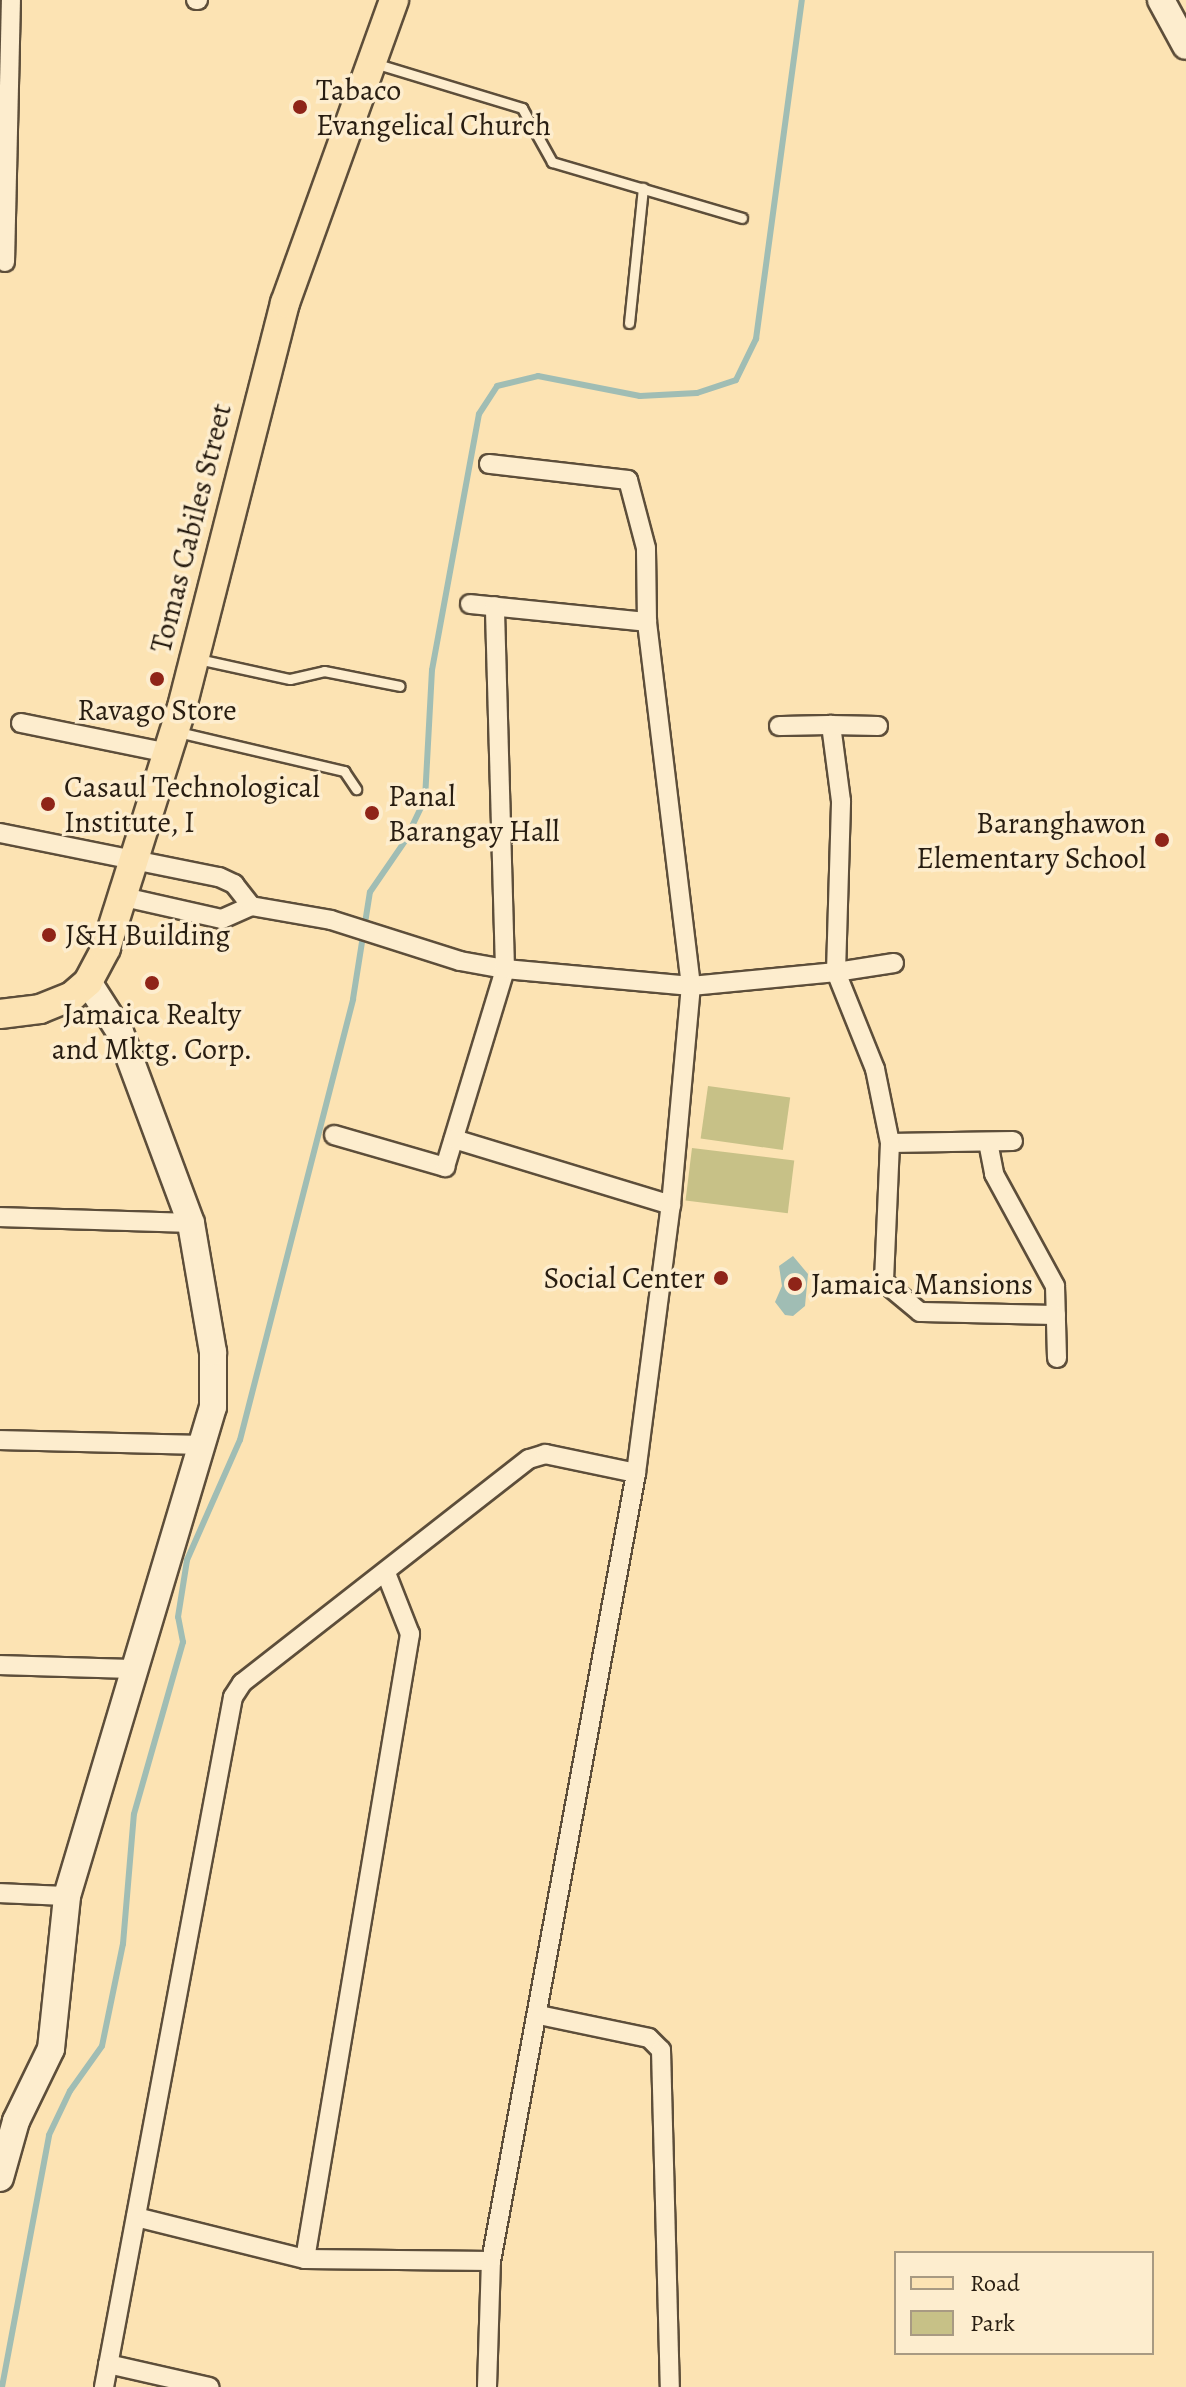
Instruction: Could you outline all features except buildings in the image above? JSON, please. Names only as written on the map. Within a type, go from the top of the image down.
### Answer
[{"type":"main road","name":"Tomas Cabiles Street","points":[[88,982],[124,897],[172,742],[285,303],[394,0]]},
{"type":"main road","points":[[0,1014],[58,1003],[88,982]]},
{"type":"street","points":[[5,262],[11,0]]},
{"type":"street","points":[[1161,0],[1186,46]]},
{"type":"street","points":[[487,2387],[491,2261],[539,2015],[636,1473],[671,1205],[691,986],[647,622],[646,548],[628,480],[489,464]]},
{"type":"street","points":[[470,604],[647,622]]},
{"type":"street","points":[[334,1135],[445,1167],[454,1139],[505,969],[495,606]]},
{"type":"street","points":[[21,723],[172,742]]},
{"type":"street","points":[[831,725],[842,870],[836,972],[875,1069],[890,1143],[884,1282],[920,1312],[1056,1315]]},
{"type":"street","points":[[779,726],[878,726]]},
{"type":"street","points":[[0,833],[219,877],[234,884],[251,906]]},
{"type":"street","points":[[124,897],[222,919],[251,906],[331,920],[460,961],[505,969],[691,986],[836,972],[894,963]]},
{"type":"street","points":[[0,2178],[8,2121],[51,2049],[67,1896],[131,1669],[204,1445],[213,1407],[213,1352],[191,1223],[120,1032],[88,982]]},
{"type":"street","points":[[454,1139],[671,1205]]},
{"type":"street","points":[[890,1143],[1013,1141]]},
{"type":"street","points":[[988,1142],[994,1174],[1055,1286],[1057,1358]]},
{"type":"street","points":[[0,1217],[191,1223]]},
{"type":"street","points":[[0,1440],[204,1445]]},
{"type":"street","points":[[104,2387],[233,1697],[242,1683],[529,1459],[545,1454],[636,1473]]},
{"type":"street","points":[[305,2259],[410,1634],[386,1573]]},
{"type":"street","points":[[0,1665],[131,1669]]},
{"type":"street","points":[[0,1893],[67,1896]]},
{"type":"street","points":[[539,2015],[649,2038],[661,2050],[670,2387]]},
{"type":"street","points":[[136,2217],[305,2259],[491,2261]]},
{"type":"street","points":[[108,2364],[209,2387]]},
{"type":"lane","points":[[372,62],[522,108],[552,162],[742,218]]},
{"type":"lane","points":[[629,323],[643,188]]},
{"type":"lane","points":[[195,658],[290,679],[324,671],[400,686]]},
{"type":"lane","points":[[172,742],[344,771],[356,789]]},
{"type":"green space","points":[[708,1086],[790,1098],[783,1150],[701,1138]]},
{"type":"green space","points":[[692,1148],[794,1161],[788,1213],[686,1201]]},
{"type":"water","name":"Jamaica Mansions","points":[[793,1256],[808,1274],[805,1306],[793,1316],[785,1315],[775,1302],[782,1286],[779,1266]]},
{"type":"waterway","points":[[2,2387],[49,2135],[70,2091],[102,2046],[123,1944],[134,1814],[183,1642],[178,1617],[187,1560],[240,1440],[353,999],[370,892],[405,841],[425,799],[432,670],[479,414],[497,386],[538,376],[640,396],[697,393],[736,380],[756,339],[802,0]]},
{"type":"place","name":"Tabaco Evangelical Church","points":[[300,107]]},
{"type":"place","name":"Ravago Store","points":[[157,679]]},
{"type":"place","name":"Casaul Technological Institute, I","points":[[48,804]]},
{"type":"place","name":"Panal Barangay Hall","points":[[372,813]]},
{"type":"place","name":"Baranghawon Elementary School","points":[[1162,840]]},
{"type":"place","name":"J&H Building","points":[[49,935]]},
{"type":"place","name":"Jamaica Realty and Mktg. Corp.","points":[[152,983]]},
{"type":"place","name":"Social Center","points":[[721,1278]]},
{"type":"place","name":"Jamaica Mansions","points":[[795,1284]]}]
